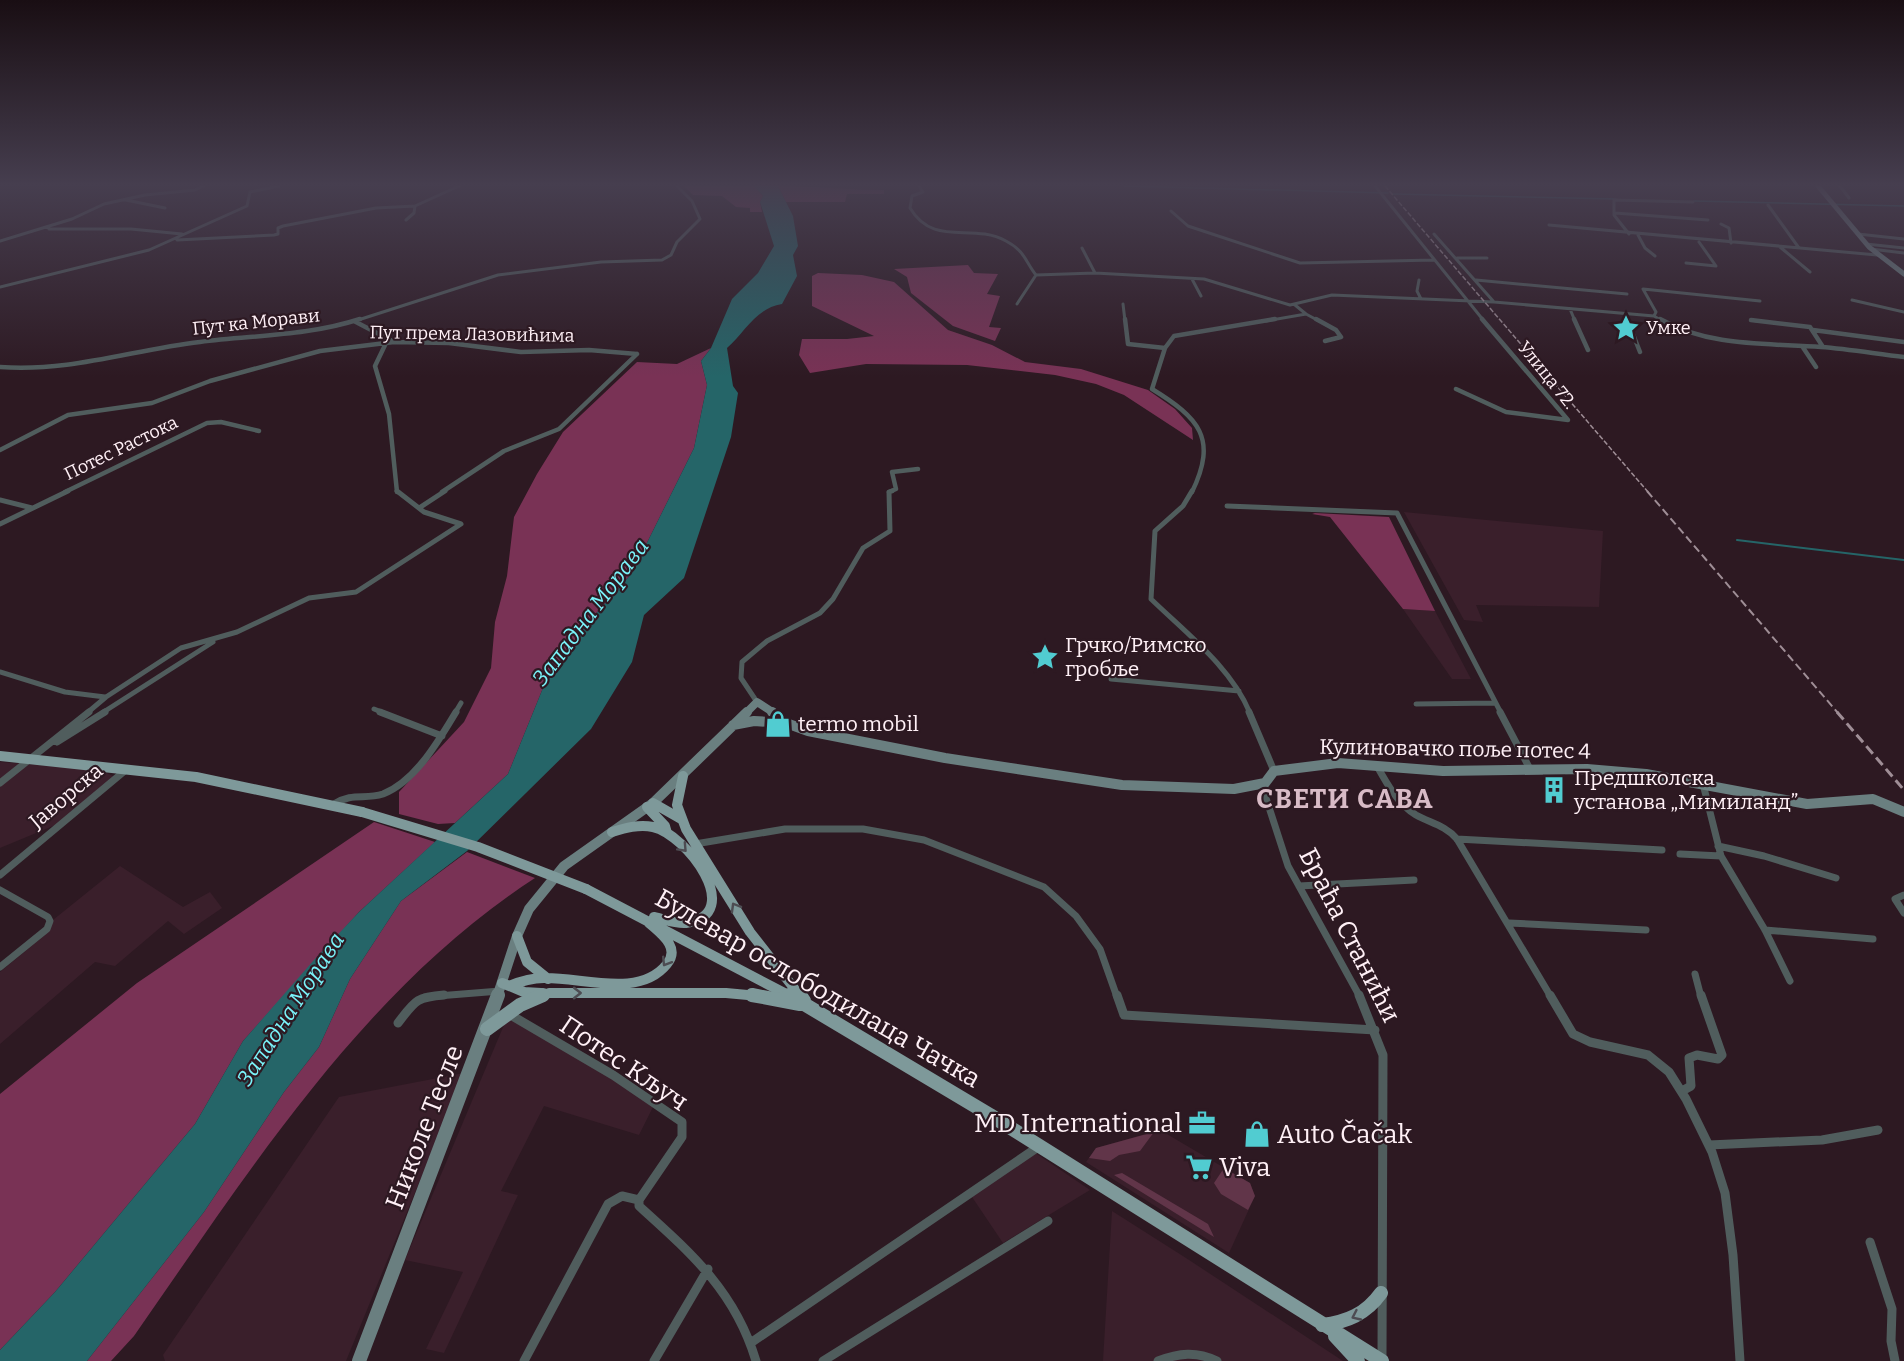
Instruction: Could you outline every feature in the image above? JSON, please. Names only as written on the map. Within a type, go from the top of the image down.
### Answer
[{"type":"main road","name":"Булевар ослободилаца Чачка","points":[[0,756],[127,768],[219,781],[334,804],[470,845],[586,889],[732,962],[806,1004],[1041,1145],[1382,1361]]},
{"type":"main road","points":[[682,776],[677,805],[681,819],[750,932],[806,1004]]},
{"type":"main road","points":[[650,805],[681,819]]},
{"type":"main road","points":[[650,805],[665,826],[667,834]]},
{"type":"main road","points":[[612,832],[651,826],[667,834],[680,844],[712,887],[714,902],[706,914],[689,922],[644,917]]},
{"type":"main road","points":[[503,987],[526,980],[629,983],[659,972],[669,961],[670,944],[644,917]]},
{"type":"main road","points":[[517,936],[523,957],[530,968],[550,980]]},
{"type":"main road","points":[[503,987],[524,992],[549,993],[726,993],[771,997],[806,1004]]},
{"type":"main road","points":[[488,1029],[526,1002],[549,993]]},
{"type":"main road","points":[[1322,1325],[1350,1320],[1366,1312],[1381,1293]]},
{"type":"main road","points":[[1322,1325],[1358,1361]]},
{"type":"street","points":[[0,287],[150,250]]},
{"type":"street","name":"Пут ка Морави","points":[[0,367],[31,369],[76,365],[199,342],[295,335],[354,321],[498,274],[601,262],[648,262],[666,258],[674,250]]},
{"type":"street","points":[[1016,250],[1030,262],[1036,275]]},
{"type":"street","points":[[1083,250],[1089,266],[1095,273]]},
{"type":"street","points":[[1259,250],[1300,263],[1434,260]]},
{"type":"street","name":"Улица 72.","points":[[1426,250],[1568,420],[1506,412],[1456,389]]},
{"type":"street","points":[[1449,250],[1494,302]]},
{"type":"street","points":[[1647,250],[1655,256]]},
{"type":"street","points":[[1686,263],[1716,266],[1705,250]]},
{"type":"street","points":[[1782,250],[1810,272]]},
{"type":"street","points":[[1816,250],[1877,255]]},
{"type":"street","points":[[1872,250],[1904,274]]},
{"type":"street","points":[[1875,250],[1904,253]]},
{"type":"street","points":[[1457,258],[1487,258]]},
{"type":"street","points":[[1036,275],[1095,273],[1216,281],[1294,305],[1336,330],[1341,337],[1325,341]]},
{"type":"street","points":[[1017,304],[1036,275]]},
{"type":"street","points":[[1192,279],[1201,296]]},
{"type":"street","points":[[1419,280],[1418,291],[1421,299]]},
{"type":"street","points":[[1476,280],[1627,294]]},
{"type":"street","points":[[1654,316],[1656,312],[1643,289],[1760,301]]},
{"type":"street","points":[[1294,305],[1323,296],[1494,302],[1654,316],[1682,332],[1712,339],[1823,347],[1904,357]]},
{"type":"street","points":[[1852,300],[1904,312]]},
{"type":"street","points":[[1123,304],[1128,344],[1165,348]]},
{"type":"street","points":[[1570,309],[1588,350]]},
{"type":"street","points":[[733,725],[754,722],[786,723],[808,731],[935,756],[1086,781],[1219,790],[1265,783],[1274,771],[1249,706],[1221,667],[1151,599],[1150,586],[1157,558],[1155,531],[1185,505],[1205,466],[1207,456],[1202,433],[1188,415],[1152,389],[1165,348],[1174,336],[1306,314]]},
{"type":"street","points":[[1625,314],[1640,352]]},
{"type":"street","points":[[1751,320],[1904,342]]},
{"type":"street","points":[[354,321],[394,342]]},
{"type":"street","points":[[1813,330],[1823,347]]},
{"type":"street","name":"Пут према Лазовићима","points":[[0,450],[68,415],[83,411],[152,403],[250,368],[320,351],[394,342],[449,343],[521,352],[589,350],[637,354],[559,429],[501,453],[419,508]]},
{"type":"street","points":[[49,746],[69,737],[217,639],[309,598],[356,592],[461,524],[419,508],[400,496],[396,487],[390,420],[375,362],[386,343]]},
{"type":"street","points":[[1802,346],[1816,367]]},
{"type":"street","name":"Потес Растока","points":[[0,524],[207,423],[221,422],[260,431]]},
{"type":"street","points":[[786,723],[763,704],[757,702],[746,689],[740,672],[741,663],[761,646],[822,611],[840,589],[864,547],[890,531],[889,492],[896,489],[892,471],[918,469]]},
{"type":"street","points":[[0,500],[33,508]]},
{"type":"street","points":[[1227,506],[1397,513],[1530,769]]},
{"type":"street","points":[[0,783],[49,746],[106,697],[181,648],[217,639]]},
{"type":"street","points":[[0,672],[94,697],[106,697]]},
{"type":"street","points":[[1111,679],[1239,691]]},
{"type":"street","points":[[612,832],[650,805],[757,702]]},
{"type":"street","points":[[334,804],[350,794],[373,796],[394,789],[442,736],[461,703]]},
{"type":"street","points":[[1416,704],[1495,703]]},
{"type":"street","points":[[374,709],[442,736]]},
{"type":"street","name":"Кулиновачко поље потес 4","points":[[1274,771],[1338,763],[1443,771],[1587,769],[1647,774],[1807,804],[1829,805],[1854,799],[1873,799],[1899,809]]},
{"type":"street","points":[[1377,766],[1401,803],[1419,817],[1448,828],[1457,839],[1573,1034],[1581,1039],[1625,1046],[1651,1056],[1664,1066],[1682,1091],[1709,1145],[1726,1194],[1740,1361]]},
{"type":"street","name":"Јаворска","points":[[0,875],[127,768]]},
{"type":"street","name":"Браћа Станићи","points":[[1265,783],[1264,795],[1288,866],[1349,973],[1375,1030],[1383,1055],[1382,1361]]},
{"type":"street","points":[[1704,784],[1721,856],[1765,930],[1790,981]]},
{"type":"street","points":[[1899,809],[1904,818]]},
{"type":"street","points":[[695,844],[785,829],[863,829],[924,840],[1044,887],[1076,916],[1100,949],[1124,1016],[1375,1030]]},
{"type":"street","name":"Николе Тесле","points":[[359,1361],[488,1029],[503,987],[517,936],[529,909],[564,866],[612,832]]},
{"type":"street","points":[[1457,839],[1662,850]]},
{"type":"street","points":[[1718,846],[1764,856],[1836,878]]},
{"type":"street","points":[[1680,854],[1721,856]]},
{"type":"street","points":[[1299,886],[1414,880]]},
{"type":"street","points":[[0,890],[48,917],[50,921],[46,929],[0,967]]},
{"type":"street","points":[[1904,895],[1895,899],[1904,913]]},
{"type":"street","points":[[1509,923],[1646,930]]},
{"type":"street","points":[[1765,930],[1873,939]]},
{"type":"street","points":[[1682,1091],[1691,1086],[1689,1058],[1697,1055],[1718,1059],[1722,1055],[1703,1004],[1695,974]]},
{"type":"street","points":[[398,1023],[415,1001],[422,997],[503,987]]},
{"type":"street","name":"Потес Кључ","points":[[508,1013],[614,1075],[682,1122],[682,1137],[639,1200]]},
{"type":"street","points":[[1709,1145],[1813,1141],[1878,1130]]},
{"type":"street","points":[[752,1342],[1041,1145]]},
{"type":"street","points":[[524,1361],[608,1204],[622,1196],[639,1200],[639,1206],[708,1269],[738,1312],[752,1342],[756,1361]]},
{"type":"street","points":[[824,1361],[1048,1221]]},
{"type":"street","points":[[1870,1242],[1892,1309],[1895,1361]]},
{"type":"street","points":[[654,1361],[708,1269]]},
{"type":"street","points":[[1158,1361],[1176,1354],[1190,1352],[1217,1361]]},
{"type":"shaded area","points":[[968,265],[974,273],[998,274],[987,294],[1000,296],[989,327],[1001,328],[995,341],[953,326],[911,293],[907,277],[894,269]]},
{"type":"shaded area","points":[[818,273],[862,275],[894,282],[948,330],[992,345],[1025,362],[1081,369],[1148,390],[1175,409],[1192,428],[1193,440],[1124,395],[1096,384],[1055,375],[967,365],[866,364],[810,373],[799,355],[802,339],[847,339],[874,336],[812,306],[812,276]]},
{"type":"shaded area","points":[[711,348],[701,361],[707,385],[694,448],[632,573],[585,626],[543,688],[508,774],[455,823],[438,824],[399,814],[399,792],[464,722],[491,668],[495,622],[507,576],[514,517],[563,432],[637,362],[677,364]]},
{"type":"shaded area","points":[[1404,512],[1603,531],[1599,607],[1476,605],[1483,622],[1464,620]]},
{"type":"shaded area","points":[[1312,514],[1389,517],[1435,611],[1403,609],[1330,517]]},
{"type":"shaded area","points":[[1403,609],[1435,611],[1471,679],[1452,679]]},
{"type":"shaded area","points":[[0,762],[100,770],[119,779],[65,821],[0,848]]},
{"type":"shaded area","points":[[374,822],[435,842],[359,912],[243,1041],[195,1124],[55,1292],[0,1350],[0,1094],[137,983]]},
{"type":"shaded area","points":[[467,852],[535,878],[473,923],[416,973],[363,1028],[267,1148],[134,1336],[111,1361],[87,1361],[204,1212],[284,1092],[319,1047],[350,979],[401,901]]},
{"type":"shaded area","points":[[120,866],[183,907],[210,892],[222,908],[184,934],[168,921],[115,966],[95,962],[0,1044],[0,972],[45,935],[48,924]]},
{"type":"shaded area","points":[[509,1013],[655,1103],[639,1135],[544,1106],[501,1191],[518,1195],[444,1353],[426,1349],[463,1272],[405,1260]]},
{"type":"shaded area","points":[[464,1073],[346,1361],[165,1361],[163,1355],[339,1097]]},
{"type":"shaded area","points":[[1160,1130],[1250,1183],[1255,1196],[1229,1253],[1086,1162],[1096,1148]]},
{"type":"shaded area","points":[[1154,1132],[1140,1151],[1119,1155],[1110,1161],[1089,1158],[1096,1148]]},
{"type":"shaded area","points":[[1034,1152],[1090,1190],[1003,1243],[970,1194]]},
{"type":"shaded area","points":[[1224,1168],[1250,1183],[1255,1196],[1248,1210],[1221,1194],[1214,1183]]},
{"type":"shaded area","points":[[1122,1173],[1208,1224],[1214,1237],[1114,1175]]},
{"type":"shaded area","points":[[1112,1211],[1186,1258],[1343,1361],[1103,1361]]},
{"type":"water","name":"Западна Морава","points":[[772,250],[796,250],[793,255],[797,276],[782,304],[773,306],[758,315],[727,348],[733,386],[738,393],[731,437],[684,578],[644,615],[632,662],[591,729],[467,851],[401,901],[350,979],[319,1047],[284,1092],[204,1212],[87,1361],[0,1361],[0,1350],[55,1292],[195,1124],[243,1041],[359,912],[508,774],[543,688],[585,626],[632,573],[694,448],[707,385],[701,361],[711,348],[732,299],[758,273]]},
{"type":"waterway","points":[[1737,540],[1904,560]]},
{"type":"railway","points":[[1440,250],[1648,492]]},
{"type":"railway","points":[[1647,491],[1838,713]]},
{"type":"railway","points":[[1837,712],[1904,790]]},
{"type":"place","name":"Умке","points":[[1626,328]]},
{"type":"place","name":"Грчко/Римско гробље","points":[[1045,657]]},
{"type":"place","name":"termo mobil","points":[[778,724]]},
{"type":"place","name":"Предшколска установа „Мимиланд”","points":[[1554,790]]},
{"type":"place","name":"MD International","points":[[1202,1123]]},
{"type":"place","name":"Auto Čačak","points":[[1257,1134]]},
{"type":"place","name":"Viva","points":[[1199,1167]]},
{"type":"district","name":"СВЕТИ САВА","points":[[1345,799]]}]
